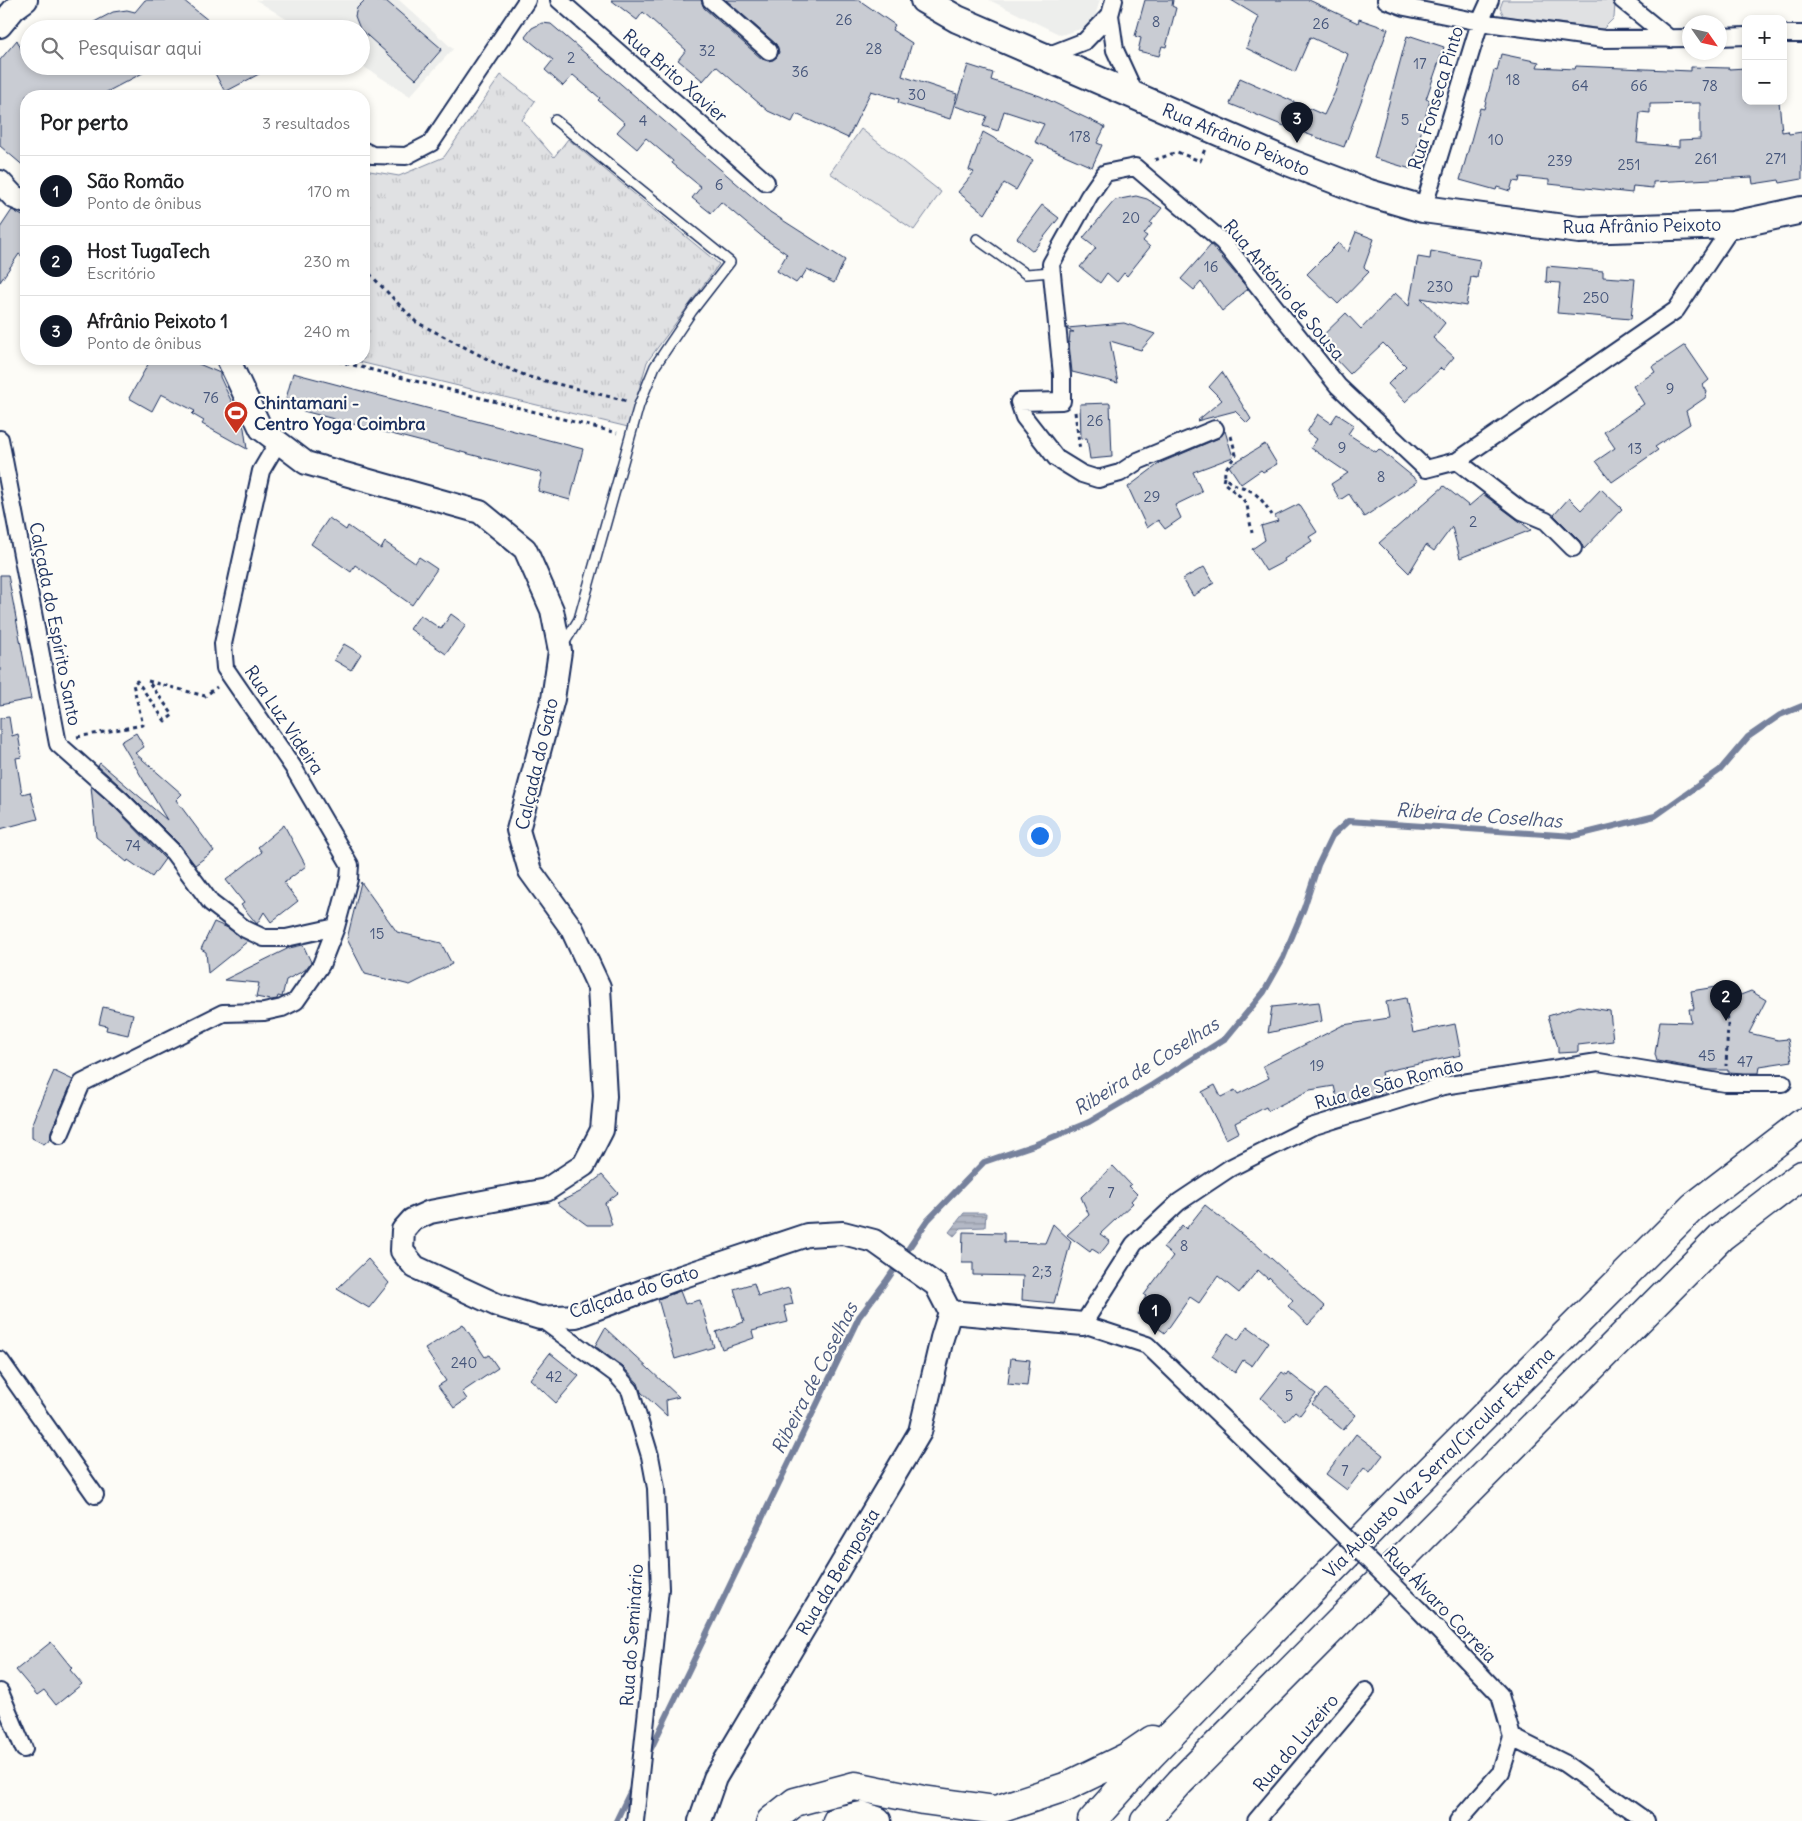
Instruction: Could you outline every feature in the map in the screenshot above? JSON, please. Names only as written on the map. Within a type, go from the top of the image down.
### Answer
[{"type":"highway","name":"Via Augusto Vaz Serra/Circular Externa","points":[[1092,1821],[1150,1756],[1204,1703],[1405,1495],[1694,1206],[1802,1123]]},
{"type":"highway","points":[[1145,1821],[1180,1782],[1721,1237],[1802,1175]]},
{"type":"highway","points":[[771,1821],[796,1802],[855,1786],[923,1800],[996,1810],[1065,1787],[1127,1757],[1204,1703]]},
{"type":"highway","points":[[837,1821],[862,1816],[877,1821]]},
{"type":"main road","name":"Rua Afrânio Peixoto","points":[[924,0],[957,19],[1288,162],[1368,193],[1423,208],[1579,230],[1733,224],[1802,210]]},
{"type":"street","points":[[0,26],[15,8],[26,0]]},
{"type":"street","points":[[370,155],[406,156],[431,143],[527,0]]},
{"type":"street","name":"Rua Brito Xavier","points":[[559,0],[766,182]]},
{"type":"street","points":[[711,0],[769,51]]},
{"type":"street","points":[[1386,0],[1405,7],[1480,22],[1604,39],[1682,38]]},
{"type":"street","name":"Rua Fonseca Pinto","points":[[1423,208],[1480,22],[1490,0]]},
{"type":"street","points":[[1622,0],[1670,39]]},
{"type":"street","points":[[1044,57],[1085,41],[1112,8]]},
{"type":"street","points":[[1112,8],[1115,50],[1137,98]]},
{"type":"street","points":[[1787,34],[1802,34]]},
{"type":"street","points":[[1727,37],[1742,36]]},
{"type":"street","name":"Rua António de Sousa","points":[[1215,428],[1138,461],[1120,473],[1098,479],[1082,474],[1056,458],[1024,416],[1019,402],[1062,400],[1062,376],[1052,264],[1089,196],[1105,173],[1135,167],[1222,242],[1338,386],[1426,469],[1457,461],[1676,310],[1733,224]]},
{"type":"street","points":[[0,182],[14,197],[20,200]]},
{"type":"street","name":"Calçada do Gato","points":[[231,365],[261,429],[306,463],[480,512],[524,549],[552,610],[560,651],[552,699],[518,830],[530,871],[572,929],[599,987],[605,1096],[602,1130],[584,1165],[546,1190],[430,1212],[412,1220],[403,1230],[402,1251],[415,1267],[497,1305],[540,1318],[576,1316],[681,1277],[807,1235],[843,1233],[874,1241],[936,1285],[950,1312]]},
{"type":"street","name":"Calçada do Espírito Santo","points":[[0,440],[58,744],[121,800],[173,852],[211,904],[245,929],[264,938],[286,938],[336,926]]},
{"type":"street","name":"Rua Luz Videira","points":[[278,442],[262,471],[224,644],[225,668],[294,767],[350,865],[349,879],[336,926]]},
{"type":"street","points":[[1457,461],[1522,512],[1546,521],[1573,548]]},
{"type":"street","points":[[60,1135],[82,1084],[223,1013],[264,1012],[282,1008],[296,1001],[321,965],[336,926]]},
{"type":"street","name":"Rua de São Romão","points":[[1083,1324],[1134,1244],[1179,1202],[1230,1168],[1311,1127],[1443,1086],[1598,1062],[1725,1083],[1783,1084]]},
{"type":"street","points":[[950,1312],[1083,1324]]},
{"type":"street","name":"Rua da Bemposta","points":[[700,1821],[715,1778],[920,1432],[950,1312]]},
{"type":"street","name":"Rua do Seminário","points":[[540,1318],[616,1374],[630,1390],[652,1464],[656,1488],[660,1589],[635,1821]]},
{"type":"street","name":"Rua Álvaro Correia","points":[[1083,1324],[1146,1345],[1325,1517],[1418,1609],[1500,1696],[1512,1738]]},
{"type":"street","points":[[0,1360],[95,1494]]},
{"type":"street","name":"Rua do Luzeiro","points":[[1256,1821],[1366,1691]]},
{"type":"street","points":[[0,1692],[24,1748]]},
{"type":"street","points":[[1458,1821],[1502,1772],[1512,1738],[1564,1763],[1646,1821]]},
{"type":"lane","points":[[555,120],[730,262],[692,312],[655,366],[639,405],[579,619],[560,651]]},
{"type":"lane","points":[[977,239],[1026,274],[1052,272]]},
{"type":"path","points":[[1177,152],[1200,161]]},
{"type":"path","points":[[370,274],[416,322],[495,363],[530,377],[639,405]]},
{"type":"path","points":[[353,365],[630,436]]},
{"type":"path","points":[[1075,415],[1081,460]]},
{"type":"path","points":[[1215,428],[1230,430],[1236,455],[1225,470],[1223,482],[1247,504],[1252,533]]},
{"type":"path","points":[[1224,476],[1235,485],[1250,490],[1258,496],[1272,515]]},
{"type":"path","points":[[84,736],[143,726],[133,684],[137,682],[166,720],[173,715],[148,681],[205,696],[221,684],[234,680]]},
{"type":"path","points":[[1725,1083],[1728,1026],[1726,992]]},
{"type":"shaded area","points":[[256,0],[399,0],[453,49],[410,96],[370,71],[370,20],[288,20]]},
{"type":"shaded area","points":[[989,0],[1100,0],[1094,19],[1087,27],[1061,35]]},
{"type":"shaded area","points":[[964,1213],[986,1213],[985,1227],[961,1228],[954,1236],[949,1232]]},
{"type":"green space","points":[[1503,0],[1610,0],[1615,4],[1614,18],[1603,29],[1504,16],[1500,8]]},
{"type":"green space","points":[[501,75],[535,101],[522,120],[554,157],[568,139],[719,264],[647,362],[628,427],[370,365],[370,171],[399,176],[444,157]]},
{"type":"green space","points":[[861,129],[941,192],[914,230],[830,173]]},
{"type":"building","points":[[145,0],[183,0],[208,20],[98,20],[113,12],[127,10],[135,12]]},
{"type":"building","points":[[365,0],[386,1],[442,49],[416,79],[370,38],[370,20],[357,20],[355,16],[357,8]]},
{"type":"building","points":[[611,0],[701,0],[704,8],[762,59],[768,61],[777,57],[779,52],[776,44],[726,0],[859,0],[895,25],[892,30],[912,43],[902,76],[957,94],[950,119],[898,103],[899,99],[871,91],[848,138],[796,114],[792,122],[768,111],[716,66],[703,81],[678,60],[686,50],[643,12],[637,20]]},
{"type":"building","points":[[1145,0],[1173,0],[1172,6],[1176,8],[1166,47],[1162,46],[1159,56],[1138,51],[1141,38],[1135,36]]},
{"type":"building","points":[[1231,0],[1309,0],[1358,23],[1359,19],[1388,29],[1344,147],[1230,104],[1240,78],[1324,115],[1335,92],[1348,54],[1310,37],[1295,72],[1246,48],[1259,17]]},
{"type":"building","points":[[542,23],[551,24],[770,212],[845,260],[834,283],[807,269],[796,283],[777,271],[787,254],[765,239],[721,202],[711,213],[692,198],[701,187],[672,163],[673,161],[646,138],[637,149],[617,132],[625,123],[598,100],[600,98],[573,75],[563,86],[545,70],[553,60],[525,37],[532,28]]},
{"type":"building","points":[[1407,36],[1444,47],[1426,99],[1430,100],[1411,169],[1374,158]]},
{"type":"building","points":[[17,40],[20,46],[20,75],[139,75],[110,90],[20,90],[20,163],[0,146],[0,60]]},
{"type":"building","points":[[1501,54],[1539,62],[1537,67],[1575,69],[1576,66],[1691,71],[1691,67],[1742,68],[1742,105],[1779,105],[1782,132],[1788,131],[1789,134],[1802,132],[1802,179],[1780,183],[1779,180],[1753,184],[1752,177],[1653,182],[1653,188],[1633,186],[1632,193],[1549,184],[1549,180],[1520,177],[1519,182],[1513,181],[1510,191],[1497,187],[1496,190],[1460,180],[1480,108],[1484,109],[1494,70],[1497,71]],"holes":[[[1700,103],[1700,139],[1679,140],[1679,147],[1637,143],[1640,112],[1650,113],[1650,104]]]},
{"type":"building","points":[[968,65],[993,73],[991,80],[1040,96],[1105,127],[1097,143],[1102,145],[1092,167],[1035,142],[1044,124],[1004,111],[998,131],[983,126],[987,116],[955,106]]},
{"type":"building","points":[[216,75],[257,75],[229,90],[224,90]]},
{"type":"building","points":[[983,132],[1033,160],[1016,190],[1004,183],[985,214],[958,192],[974,172],[969,170]]},
{"type":"building","points":[[1136,196],[1147,199],[1162,208],[1144,234],[1147,236],[1143,241],[1150,247],[1127,276],[1124,273],[1117,282],[1107,273],[1100,283],[1080,267],[1096,248],[1083,238],[1115,200]]},
{"type":"building","points":[[1042,205],[1059,218],[1033,251],[1017,238]]},
{"type":"building","points":[[12,210],[20,215],[20,255],[0,282],[0,228]]},
{"type":"building","points":[[1356,232],[1374,239],[1364,267],[1369,272],[1338,304],[1307,274],[1338,243],[1348,252]]},
{"type":"building","points":[[1211,245],[1248,289],[1222,311],[1201,282],[1194,290],[1181,279]]},
{"type":"building","points":[[1431,251],[1480,260],[1477,278],[1471,277],[1466,306],[1421,298],[1445,323],[1433,338],[1454,357],[1443,370],[1441,368],[1405,402],[1388,384],[1406,366],[1383,343],[1350,374],[1318,340],[1346,313],[1361,329],[1395,293],[1409,306],[1418,257],[1430,259]]},
{"type":"building","points":[[1547,266],[1603,271],[1603,277],[1635,279],[1631,319],[1557,313],[1560,283],[1546,282]]},
{"type":"building","points":[[1124,323],[1155,334],[1141,350],[1110,341],[1118,383],[1072,372],[1069,344],[1070,332],[1074,332],[1067,328]]},
{"type":"building","points":[[1685,345],[1709,380],[1703,385],[1707,392],[1705,398],[1686,411],[1690,424],[1655,447],[1658,450],[1612,482],[1596,461],[1615,448],[1604,432],[1644,404],[1633,386],[1655,372],[1652,367]]},
{"type":"building","points":[[148,365],[201,365],[220,373],[220,377],[244,428],[247,449],[202,424],[204,421],[192,414],[195,411],[161,394],[152,411],[129,398]]},
{"type":"building","points":[[1222,372],[1251,419],[1247,423],[1235,411],[1197,421],[1222,400],[1209,387]]},
{"type":"building","points":[[293,373],[583,449],[570,500],[538,491],[542,473],[284,406]]},
{"type":"building","points":[[1110,403],[1112,457],[1090,459],[1087,438],[1081,439],[1080,404]]},
{"type":"building","points":[[1318,414],[1331,423],[1337,414],[1354,425],[1348,434],[1376,452],[1379,449],[1418,481],[1364,517],[1349,494],[1340,500],[1331,484],[1348,473],[1311,448],[1317,439],[1307,432]]},
{"type":"building","points":[[1225,431],[1233,457],[1193,472],[1202,492],[1175,505],[1181,518],[1165,529],[1158,520],[1147,528],[1128,487],[1160,463],[1219,438]]},
{"type":"building","points":[[1265,444],[1277,464],[1263,472],[1261,470],[1241,484],[1229,466]]},
{"type":"building","points":[[1444,486],[1469,506],[1483,494],[1531,530],[1460,558],[1452,527],[1434,551],[1426,545],[1409,573],[1379,543]]},
{"type":"building","points":[[1601,489],[1622,509],[1584,549],[1580,541],[1554,515],[1569,498],[1581,510]]},
{"type":"building","points":[[1299,504],[1317,532],[1309,537],[1312,541],[1284,559],[1285,561],[1266,571],[1252,549],[1265,540],[1261,526],[1278,521],[1275,516]]},
{"type":"building","points":[[329,518],[346,530],[348,526],[381,549],[385,542],[415,563],[419,557],[437,569],[412,605],[355,565],[351,572],[311,544]]},
{"type":"building","points":[[1204,567],[1214,583],[1193,596],[1183,579]]},
{"type":"building","points":[[0,575],[8,575],[31,699],[0,705]]},
{"type":"building","points":[[451,614],[466,625],[446,654],[410,629],[420,615],[441,629]]},
{"type":"building","points":[[344,644],[361,654],[351,670],[334,660]]},
{"type":"building","points":[[9,717],[12,736],[18,734],[22,757],[16,758],[22,794],[30,792],[38,819],[0,829],[0,718]]},
{"type":"building","points":[[136,733],[144,747],[135,753],[182,794],[176,800],[214,851],[195,865],[180,845],[98,766],[100,763],[167,820],[121,742]]},
{"type":"building","points":[[91,786],[165,859],[152,877],[128,860],[127,862],[96,837]]},
{"type":"building","points":[[284,825],[306,866],[284,883],[298,901],[271,922],[264,912],[257,924],[241,905],[244,903],[226,880],[262,852],[258,847]]},
{"type":"building","points":[[361,882],[397,932],[441,943],[452,964],[410,985],[365,974],[347,939]]},
{"type":"building","points":[[214,922],[228,928],[248,941],[208,973],[206,952],[201,949]]},
{"type":"building","points":[[303,945],[311,962],[305,970],[286,980],[282,997],[278,996],[277,999],[271,1000],[256,997],[259,983],[224,980],[289,948]]},
{"type":"building","points":[[1722,986],[1725,1001],[1751,991],[1766,1000],[1749,1033],[1778,1040],[1788,1039],[1792,1061],[1760,1066],[1759,1073],[1745,1073],[1728,1072],[1728,1070],[1708,1070],[1657,1061],[1655,1054],[1660,1021],[1691,1022],[1689,1009],[1694,1009],[1691,991]]},
{"type":"building","points":[[1406,998],[1413,1033],[1455,1024],[1461,1055],[1381,1072],[1385,1093],[1347,1105],[1339,1106],[1334,1086],[1310,1090],[1268,1111],[1266,1107],[1235,1123],[1239,1132],[1226,1139],[1202,1092],[1215,1085],[1221,1097],[1235,1090],[1238,1094],[1269,1078],[1263,1066],[1343,1025],[1389,1018],[1386,1002]]},
{"type":"building","points":[[1319,1002],[1322,1021],[1268,1033],[1272,1007]]},
{"type":"building","points":[[1579,1006],[1610,1011],[1613,1041],[1578,1045],[1578,1052],[1558,1053],[1558,1047],[1548,1016]]},
{"type":"building","points":[[103,1007],[133,1014],[128,1035],[106,1030],[107,1026],[99,1024]]},
{"type":"building","points":[[54,1071],[73,1080],[51,1131],[51,1138],[44,1144],[32,1138],[32,1126]]},
{"type":"building","points":[[1113,1166],[1137,1194],[1131,1201],[1133,1203],[1100,1234],[1110,1241],[1100,1254],[1092,1249],[1090,1252],[1067,1235],[1089,1215],[1081,1197]]},
{"type":"building","points":[[602,1175],[618,1193],[605,1203],[612,1225],[587,1225],[557,1203],[580,1192]]},
{"type":"building","points":[[1205,1205],[1251,1240],[1325,1307],[1308,1325],[1288,1306],[1293,1300],[1269,1277],[1268,1279],[1258,1270],[1239,1293],[1218,1276],[1199,1303],[1190,1297],[1165,1333],[1138,1314],[1147,1302],[1144,1300],[1146,1296],[1144,1295],[1173,1256],[1163,1248],[1182,1225],[1186,1229]]},
{"type":"building","points":[[1053,1224],[1071,1241],[1054,1303],[1022,1300],[1023,1276],[973,1275],[973,1263],[962,1263],[963,1232],[1004,1233],[1004,1242],[1045,1243]]},
{"type":"building","points":[[368,1259],[389,1283],[369,1308],[337,1289]]},
{"type":"building","points":[[754,1283],[758,1296],[789,1288],[793,1304],[784,1306],[788,1322],[752,1331],[754,1338],[722,1349],[716,1332],[744,1322],[734,1289]]},
{"type":"building","points":[[680,1291],[685,1304],[700,1300],[714,1347],[675,1359],[658,1299]]},
{"type":"building","points":[[463,1324],[485,1357],[489,1355],[498,1368],[462,1392],[467,1399],[454,1408],[438,1386],[446,1381],[425,1349]]},
{"type":"building","points":[[1247,1326],[1269,1342],[1252,1366],[1243,1360],[1235,1373],[1212,1356],[1228,1333],[1238,1340]]},
{"type":"building","points":[[605,1328],[679,1397],[666,1400],[667,1416],[641,1392],[638,1383],[623,1367],[595,1346]]},
{"type":"building","points":[[550,1353],[579,1376],[556,1403],[530,1379]]},
{"type":"building","points":[[1011,1358],[1030,1360],[1027,1386],[1008,1384]]},
{"type":"building","points":[[1282,1372],[1286,1375],[1288,1372],[1316,1394],[1300,1415],[1295,1411],[1286,1421],[1261,1398]]},
{"type":"building","points":[[1325,1389],[1356,1415],[1343,1430],[1312,1404]]},
{"type":"building","points":[[1356,1434],[1383,1455],[1370,1472],[1364,1468],[1347,1490],[1326,1474]]},
{"type":"building","points":[[51,1642],[82,1684],[56,1705],[44,1690],[37,1695],[16,1670]]},
{"type":"waterway","name":"Ribeira de Coselhas","points":[[647,1757],[859,1317],[928,1220],[984,1162],[1034,1145],[1089,1122],[1226,1038],[1264,992],[1283,958],[1304,908],[1318,865],[1332,836],[1348,821],[1574,836],[1655,816],[1720,770],[1748,737],[1780,715],[1802,706]]},
{"type":"waterway","name":"Ribeira de Coselhas","points":[[616,1821],[634,1784]]},
{"type":"place","name":"Afrânio Peixoto 1","points":[[1297,143]]},
{"type":"place","name":"Chintamani - Centro Yoga Coimbra","points":[[236,434]]},
{"type":"place","name":"Host TugaTech","points":[[1726,1021]]},
{"type":"place","name":"São Romão","points":[[1155,1335]]}]
